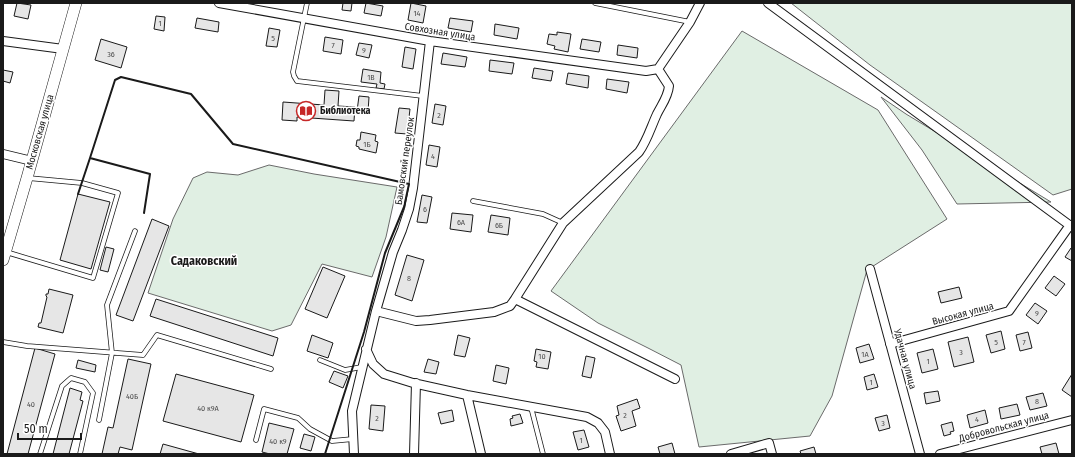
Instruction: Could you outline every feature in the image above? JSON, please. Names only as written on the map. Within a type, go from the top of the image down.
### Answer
[{"type":"main road","name":"Московская улица","points":[[4,256],[28,178],[76,3]]},
{"type":"street","name":"Совхозная улица","points":[[219,3],[430,41],[646,72],[658,69]]},
{"type":"street","points":[[376,311],[416,321],[494,312],[510,306],[563,223],[639,152],[644,145],[658,113],[669,94],[669,86],[658,69],[690,22],[700,3]]},
{"type":"street","points":[[768,3],[1071,226]]},
{"type":"street","points":[[3,41],[63,49]]},
{"type":"street","name":"Бамовский переулок","points":[[354,454],[352,411],[376,311],[393,252],[409,209],[414,180],[430,41]]},
{"type":"street","points":[[3,154],[32,161]]},
{"type":"street","name":"Высокая улица","points":[[890,344],[1009,311],[1071,226]]},
{"type":"street","name":"Удачная улица","points":[[870,269],[920,454]]},
{"type":"street","points":[[515,299],[675,379]]},
{"type":"street","points":[[366,349],[373,364],[384,374],[467,395],[587,417],[598,423],[605,432],[610,454]]},
{"type":"street","points":[[414,454],[416,383]]},
{"type":"street","points":[[467,395],[481,454]]},
{"type":"street","name":"Добровольская улица","points":[[940,454],[1072,420]]},
{"type":"street","points":[[731,454],[769,443],[772,454]]},
{"type":"lane","points":[[307,3],[293,72],[297,81],[423,96]]},
{"type":"lane","points":[[595,3],[690,22]]},
{"type":"lane","points":[[4,256],[94,278],[118,193],[82,183],[28,178]]},
{"type":"lane","points":[[473,201],[543,214],[563,223]]},
{"type":"lane","points":[[99,420],[112,353],[107,305],[135,231]]},
{"type":"lane","points":[[3,342],[27,346],[143,355],[157,335],[271,369]]},
{"type":"lane","points":[[320,360],[345,370],[362,367]]},
{"type":"lane","points":[[40,454],[62,386],[71,378],[85,382],[94,394],[80,454]]},
{"type":"lane","points":[[531,407],[543,454]]},
{"type":"lane","points":[[256,440],[264,409],[298,418],[310,428],[332,441],[353,439]]},
{"type":"green space","points":[[791,3],[1072,3],[1072,189],[1053,195],[870,65]]},
{"type":"green space","points":[[742,31],[878,110],[947,219],[867,270],[832,396],[810,436],[699,447],[681,365],[598,323],[551,291]]},
{"type":"green space","points":[[881,97],[906,114],[1051,202],[957,204],[922,150]]},
{"type":"green space","points":[[269,165],[314,174],[397,187],[386,237],[372,277],[322,264],[291,325],[272,331],[148,293],[173,219],[193,178],[207,172],[238,175]]},
{"type":"building","points":[[17,3],[31,5],[28,19],[14,16]]},
{"type":"building","points":[[343,3],[352,3],[351,11],[342,10]]},
{"type":"building","points":[[366,3],[383,6],[381,16],[364,13]]},
{"type":"building","points":[[411,3],[426,6],[423,23],[408,20]]},
{"type":"building","points":[[156,16],[165,17],[164,31],[154,29]]},
{"type":"building","points":[[197,18],[219,22],[218,32],[195,28]]},
{"type":"building","points":[[450,18],[473,21],[471,32],[448,28]]},
{"type":"building","points":[[495,24],[519,28],[517,39],[494,35]]},
{"type":"building","points":[[269,28],[280,30],[277,47],[266,46]]},
{"type":"building","points":[[557,32],[571,34],[568,52],[554,49],[555,46],[547,44],[549,34],[557,35]]},
{"type":"building","points":[[325,37],[343,40],[341,54],[323,51]]},
{"type":"building","points":[[101,39],[127,47],[121,68],[95,60]]},
{"type":"building","points":[[582,39],[601,42],[599,52],[580,49]]},
{"type":"building","points":[[359,43],[372,45],[369,58],[356,55]]},
{"type":"building","points":[[618,45],[638,48],[637,58],[617,55]]},
{"type":"building","points":[[405,47],[416,49],[413,69],[402,67]]},
{"type":"building","points":[[443,53],[467,57],[465,67],[441,64]]},
{"type":"building","points":[[490,60],[514,63],[512,74],[489,71]]},
{"type":"building","points":[[534,68],[553,71],[551,81],[532,78]]},
{"type":"building","points":[[363,69],[381,72],[380,83],[385,84],[384,89],[376,88],[377,84],[361,82]]},
{"type":"building","points":[[3,70],[13,72],[10,83],[3,81]]},
{"type":"building","points":[[568,73],[589,76],[588,88],[566,84]]},
{"type":"building","points":[[607,79],[629,82],[627,93],[606,89]]},
{"type":"building","points":[[325,90],[339,91],[338,106],[355,107],[354,121],[297,117],[297,121],[282,120],[283,102],[324,105]]},
{"type":"building","points":[[359,96],[369,97],[368,112],[357,111]]},
{"type":"building","points":[[435,104],[446,106],[443,125],[432,123]]},
{"type":"building","points":[[399,108],[410,109],[407,134],[395,133]]},
{"type":"building","points":[[361,132],[376,135],[375,141],[378,142],[376,153],[359,149],[359,147],[356,146],[357,140],[360,140]]},
{"type":"building","points":[[429,145],[440,147],[437,167],[426,165]]},
{"type":"building","points":[[78,194],[110,202],[91,269],[60,260]]},
{"type":"building","points":[[422,195],[432,197],[427,223],[417,222]]},
{"type":"building","points":[[452,213],[473,215],[471,232],[450,229]]},
{"type":"building","points":[[491,215],[510,218],[508,235],[488,232]]},
{"type":"building","points":[[152,219],[169,226],[133,321],[116,315]]},
{"type":"building","points":[[106,247],[114,249],[108,272],[100,270]]},
{"type":"building","points":[[1071,248],[1072,249],[1072,261],[1065,257]]},
{"type":"building","points":[[407,255],[424,260],[412,301],[395,295]]},
{"type":"building","points":[[323,267],[345,276],[327,318],[305,309]]},
{"type":"building","points":[[1054,276],[1065,284],[1056,296],[1045,288]]},
{"type":"building","points":[[959,287],[962,298],[941,303],[938,292]]},
{"type":"building","points":[[49,289],[73,295],[63,333],[38,327],[39,323],[41,323],[47,297],[46,294],[48,294]]},
{"type":"building","points":[[156,299],[278,338],[273,356],[150,316]]},
{"type":"building","points":[[1035,303],[1047,311],[1038,324],[1026,315]]},
{"type":"building","points":[[1001,331],[1005,349],[991,353],[986,335]]},
{"type":"building","points":[[1028,332],[1032,348],[1020,351],[1016,335]]},
{"type":"building","points":[[312,335],[333,343],[328,358],[307,351]]},
{"type":"building","points":[[458,335],[470,338],[465,357],[454,355]]},
{"type":"building","points":[[968,337],[974,362],[954,367],[948,342]]},
{"type":"building","points":[[869,344],[874,359],[860,363],[856,348]]},
{"type":"building","points":[[35,348],[55,354],[28,454],[7,454]]},
{"type":"building","points":[[536,349],[551,352],[548,369],[536,367],[537,362],[534,361]]},
{"type":"building","points":[[933,349],[938,369],[922,373],[917,353]]},
{"type":"building","points":[[586,356],[595,358],[591,378],[582,376]]},
{"type":"building","points":[[128,359],[151,364],[132,450],[120,447],[118,454],[102,454],[108,427],[113,428]]},
{"type":"building","points":[[428,359],[439,362],[436,374],[424,372]]},
{"type":"building","points":[[78,360],[96,365],[95,372],[76,368]]},
{"type":"building","points":[[496,365],[509,368],[506,384],[493,381]]},
{"type":"building","points":[[334,371],[348,376],[343,388],[329,382]]},
{"type":"building","points":[[176,374],[254,395],[241,442],[163,421]]},
{"type":"building","points":[[874,374],[878,387],[867,390],[864,377]]},
{"type":"building","points":[[1072,374],[1072,397],[1062,390]]},
{"type":"building","points":[[70,388],[82,392],[80,400],[83,401],[69,454],[53,454]]},
{"type":"building","points":[[938,391],[940,401],[926,404],[924,393]]},
{"type":"building","points":[[1043,393],[1047,406],[1030,410],[1026,397]]},
{"type":"building","points":[[637,399],[640,408],[632,411],[636,426],[621,431],[616,416],[619,415],[617,406]]},
{"type":"building","points":[[1017,404],[1020,415],[1001,419],[999,408]]},
{"type":"building","points":[[371,405],[385,406],[383,431],[369,429]]},
{"type":"building","points":[[452,410],[454,421],[441,424],[438,413]]},
{"type":"building","points":[[985,410],[988,423],[970,428],[967,415]]},
{"type":"building","points":[[520,414],[523,423],[511,426],[510,419],[513,418],[512,416]]},
{"type":"building","points":[[887,415],[890,428],[879,431],[875,418]]},
{"type":"building","points":[[952,422],[954,431],[950,432],[951,434],[944,436],[941,425]]},
{"type":"building","points":[[269,423],[294,429],[287,454],[270,454],[262,452]]},
{"type":"building","points":[[584,430],[589,447],[578,450],[573,432]]},
{"type":"building","points":[[304,434],[315,437],[311,451],[300,448]]},
{"type":"building","points":[[672,443],[675,454],[660,454],[658,447]]},
{"type":"building","points":[[1056,443],[1059,454],[1042,454],[1040,447]]},
{"type":"building","points":[[163,444],[199,454],[160,454]]},
{"type":"building","points":[[814,447],[816,454],[801,454],[800,451]]},
{"type":"wall","points":[[78,194],[115,80],[121,77],[191,94],[233,144],[409,184],[404,207],[385,253],[364,332],[325,454]]},
{"type":"wall","points":[[90,158],[150,174],[144,213]]},
{"type":"place","name":"Библиотека","points":[[306,111]]},
{"type":"district","name":"Садаковский","points":[[204,261]]}]
